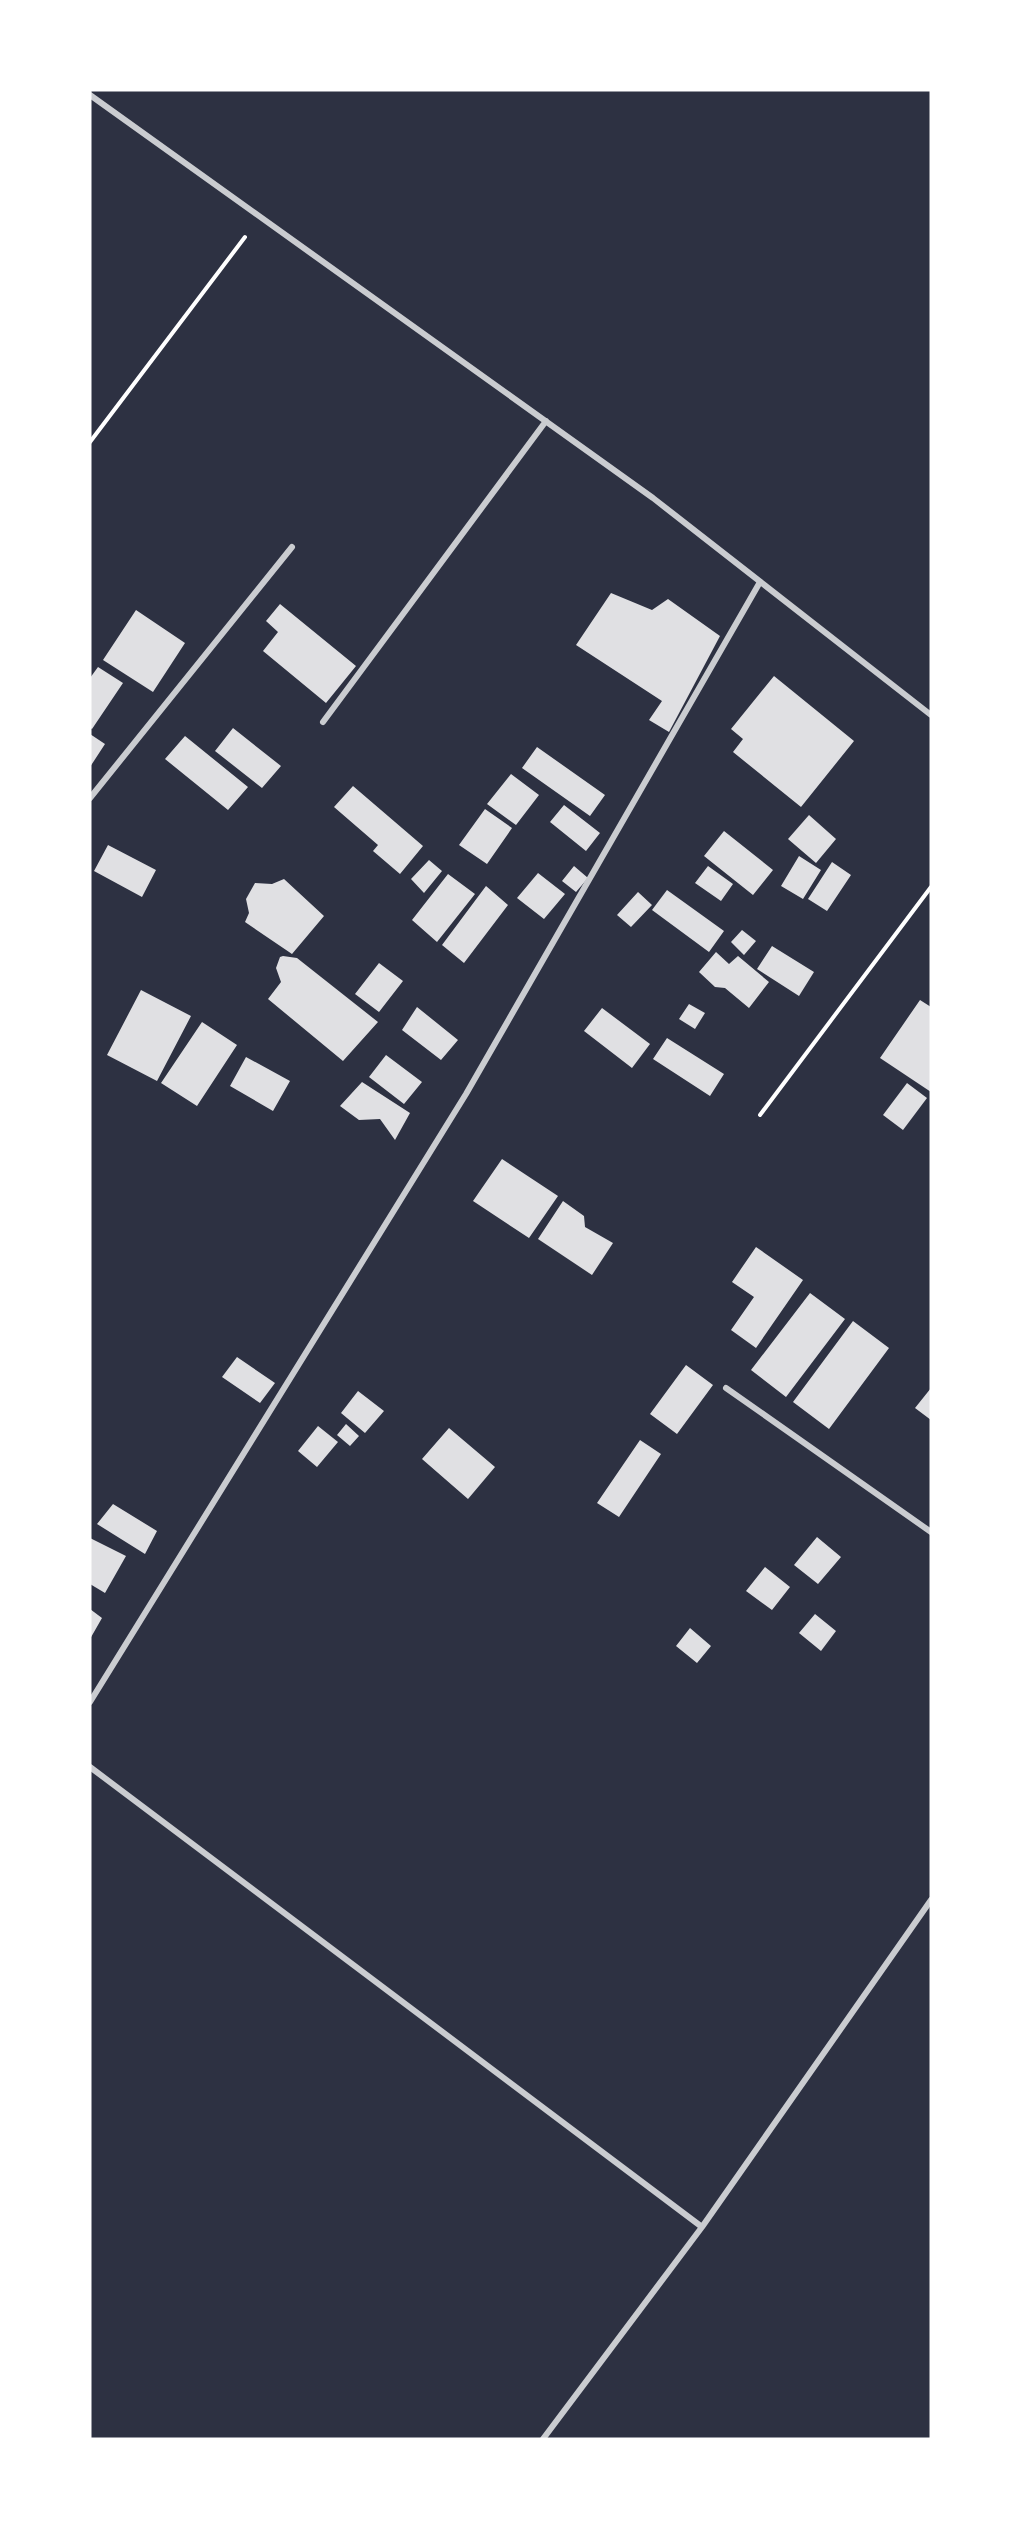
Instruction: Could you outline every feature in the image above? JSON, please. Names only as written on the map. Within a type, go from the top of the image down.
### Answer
[{"type":"street","points":[[90,95],[653,498],[931,715]]},
{"type":"street","points":[[323,722],[546,421]]},
{"type":"street","points":[[90,798],[292,547]]},
{"type":"street","points":[[90,1702],[466,1094],[760,582]]},
{"type":"street","points":[[726,1388],[931,1532]]},
{"type":"street","points":[[90,1767],[702,2228]]},
{"type":"street","points":[[543,2439],[702,2228],[931,1900]]},
{"type":"path","points":[[90,442],[261,217]]},
{"type":"path","points":[[760,1115],[931,886]]},
{"type":"building","points":[[611,593],[652,610],[668,599],[720,636],[669,732],[649,720],[662,701],[576,645]]},
{"type":"building","points":[[280,604],[356,666],[326,703],[263,651],[278,632],[266,621]]},
{"type":"building","points":[[136,610],[185,643],[153,692],[103,660]]},
{"type":"building","points":[[98,667],[123,683],[92,729],[90,728],[90,678]]},
{"type":"building","points":[[774,676],[854,741],[801,807],[733,752],[743,739],[731,729]]},
{"type":"building","points":[[233,728],[281,766],[262,788],[215,751]]},
{"type":"building","points":[[90,734],[105,744],[90,767]]},
{"type":"building","points":[[185,736],[248,787],[228,810],[165,759]]},
{"type":"building","points":[[537,747],[605,795],[590,816],[522,768]]},
{"type":"building","points":[[511,774],[539,795],[516,825],[487,804]]},
{"type":"building","points":[[353,786],[423,846],[400,874],[373,851],[378,845],[334,807]]},
{"type":"building","points":[[564,805],[600,833],[586,851],[550,822]]},
{"type":"building","points":[[485,809],[512,828],[487,864],[459,845]]},
{"type":"building","points":[[809,815],[836,839],[816,863],[788,839]]},
{"type":"building","points":[[724,831],[773,870],[753,895],[704,856]]},
{"type":"building","points":[[108,845],[156,870],[142,897],[94,871]]},
{"type":"building","points":[[799,856],[821,870],[803,899],[781,886]]},
{"type":"building","points":[[429,860],[442,871],[424,893],[411,879]]},
{"type":"building","points":[[832,862],[851,875],[827,911],[808,899]]},
{"type":"building","points":[[574,866],[588,878],[576,892],[562,881]]},
{"type":"building","points":[[708,866],[733,884],[721,901],[695,883]]},
{"type":"building","points":[[538,873],[565,894],[544,919],[517,898]]},
{"type":"building","points":[[448,874],[475,894],[437,942],[412,920]]},
{"type":"building","points":[[284,879],[324,916],[292,954],[245,922],[249,913],[246,899],[255,883],[272,884]]},
{"type":"building","points":[[486,886],[508,905],[464,963],[442,945]]},
{"type":"building","points":[[667,890],[724,931],[709,952],[652,910]]},
{"type":"building","points":[[638,892],[652,905],[631,927],[617,915]]},
{"type":"building","points":[[742,930],[756,941],[744,955],[731,942]]},
{"type":"building","points":[[772,946],[814,972],[799,996],[757,969]]},
{"type":"building","points":[[716,952],[729,964],[738,956],[769,982],[749,1008],[725,988],[715,987],[699,972]]},
{"type":"building","points":[[280,957],[297,958],[378,1022],[343,1061],[268,999],[281,982],[276,968]]},
{"type":"building","points":[[379,963],[403,981],[379,1012],[355,994]]},
{"type":"building","points":[[141,990],[191,1016],[157,1081],[107,1055]]},
{"type":"building","points":[[920,1000],[931,1007],[931,1092],[880,1058]]},
{"type":"building","points":[[689,1004],[705,1013],[695,1029],[679,1019]]},
{"type":"building","points":[[417,1007],[458,1040],[441,1060],[402,1030]]},
{"type":"building","points":[[602,1008],[650,1044],[632,1068],[584,1031]]},
{"type":"building","points":[[202,1022],[237,1045],[197,1106],[161,1083]]},
{"type":"building","points":[[667,1038],[724,1074],[710,1096],[653,1059]]},
{"type":"building","points":[[386,1055],[422,1082],[404,1104],[369,1077]]},
{"type":"building","points":[[246,1057],[290,1081],[273,1111],[230,1086]]},
{"type":"building","points":[[362,1082],[410,1113],[395,1140],[380,1119],[359,1120],[340,1106]]},
{"type":"building","points":[[907,1083],[927,1098],[903,1130],[883,1115]]},
{"type":"building","points":[[502,1159],[558,1196],[529,1238],[473,1201]]},
{"type":"building","points":[[563,1201],[584,1216],[585,1227],[613,1243],[592,1275],[538,1239]]},
{"type":"building","points":[[756,1247],[803,1280],[756,1348],[731,1330],[754,1297],[732,1282]]},
{"type":"building","points":[[810,1293],[845,1319],[786,1397],[751,1370]]},
{"type":"building","points":[[853,1321],[889,1348],[829,1429],[793,1402]]},
{"type":"building","points":[[237,1357],[275,1383],[260,1403],[222,1377]]},
{"type":"building","points":[[686,1365],[713,1385],[677,1434],[650,1414]]},
{"type":"building","points":[[931,1388],[931,1420],[915,1408]]},
{"type":"building","points":[[358,1391],[384,1411],[365,1433],[341,1413]]},
{"type":"building","points":[[346,1424],[359,1436],[350,1446],[337,1435]]},
{"type":"building","points":[[318,1426],[338,1442],[317,1467],[298,1451]]},
{"type":"building","points":[[449,1428],[495,1467],[468,1499],[422,1459]]},
{"type":"building","points":[[640,1440],[661,1454],[619,1517],[597,1503]]},
{"type":"building","points":[[113,1504],[157,1531],[145,1554],[97,1524]]},
{"type":"building","points":[[817,1537],[841,1557],[818,1584],[794,1565]]},
{"type":"building","points":[[90,1538],[126,1556],[105,1593],[90,1584]]},
{"type":"building","points":[[765,1567],[790,1587],[772,1610],[746,1591]]},
{"type":"building","points":[[90,1609],[102,1618],[90,1639]]},
{"type":"building","points":[[815,1614],[836,1631],[821,1651],[799,1633]]},
{"type":"building","points":[[690,1628],[711,1646],[697,1663],[676,1646]]}]
